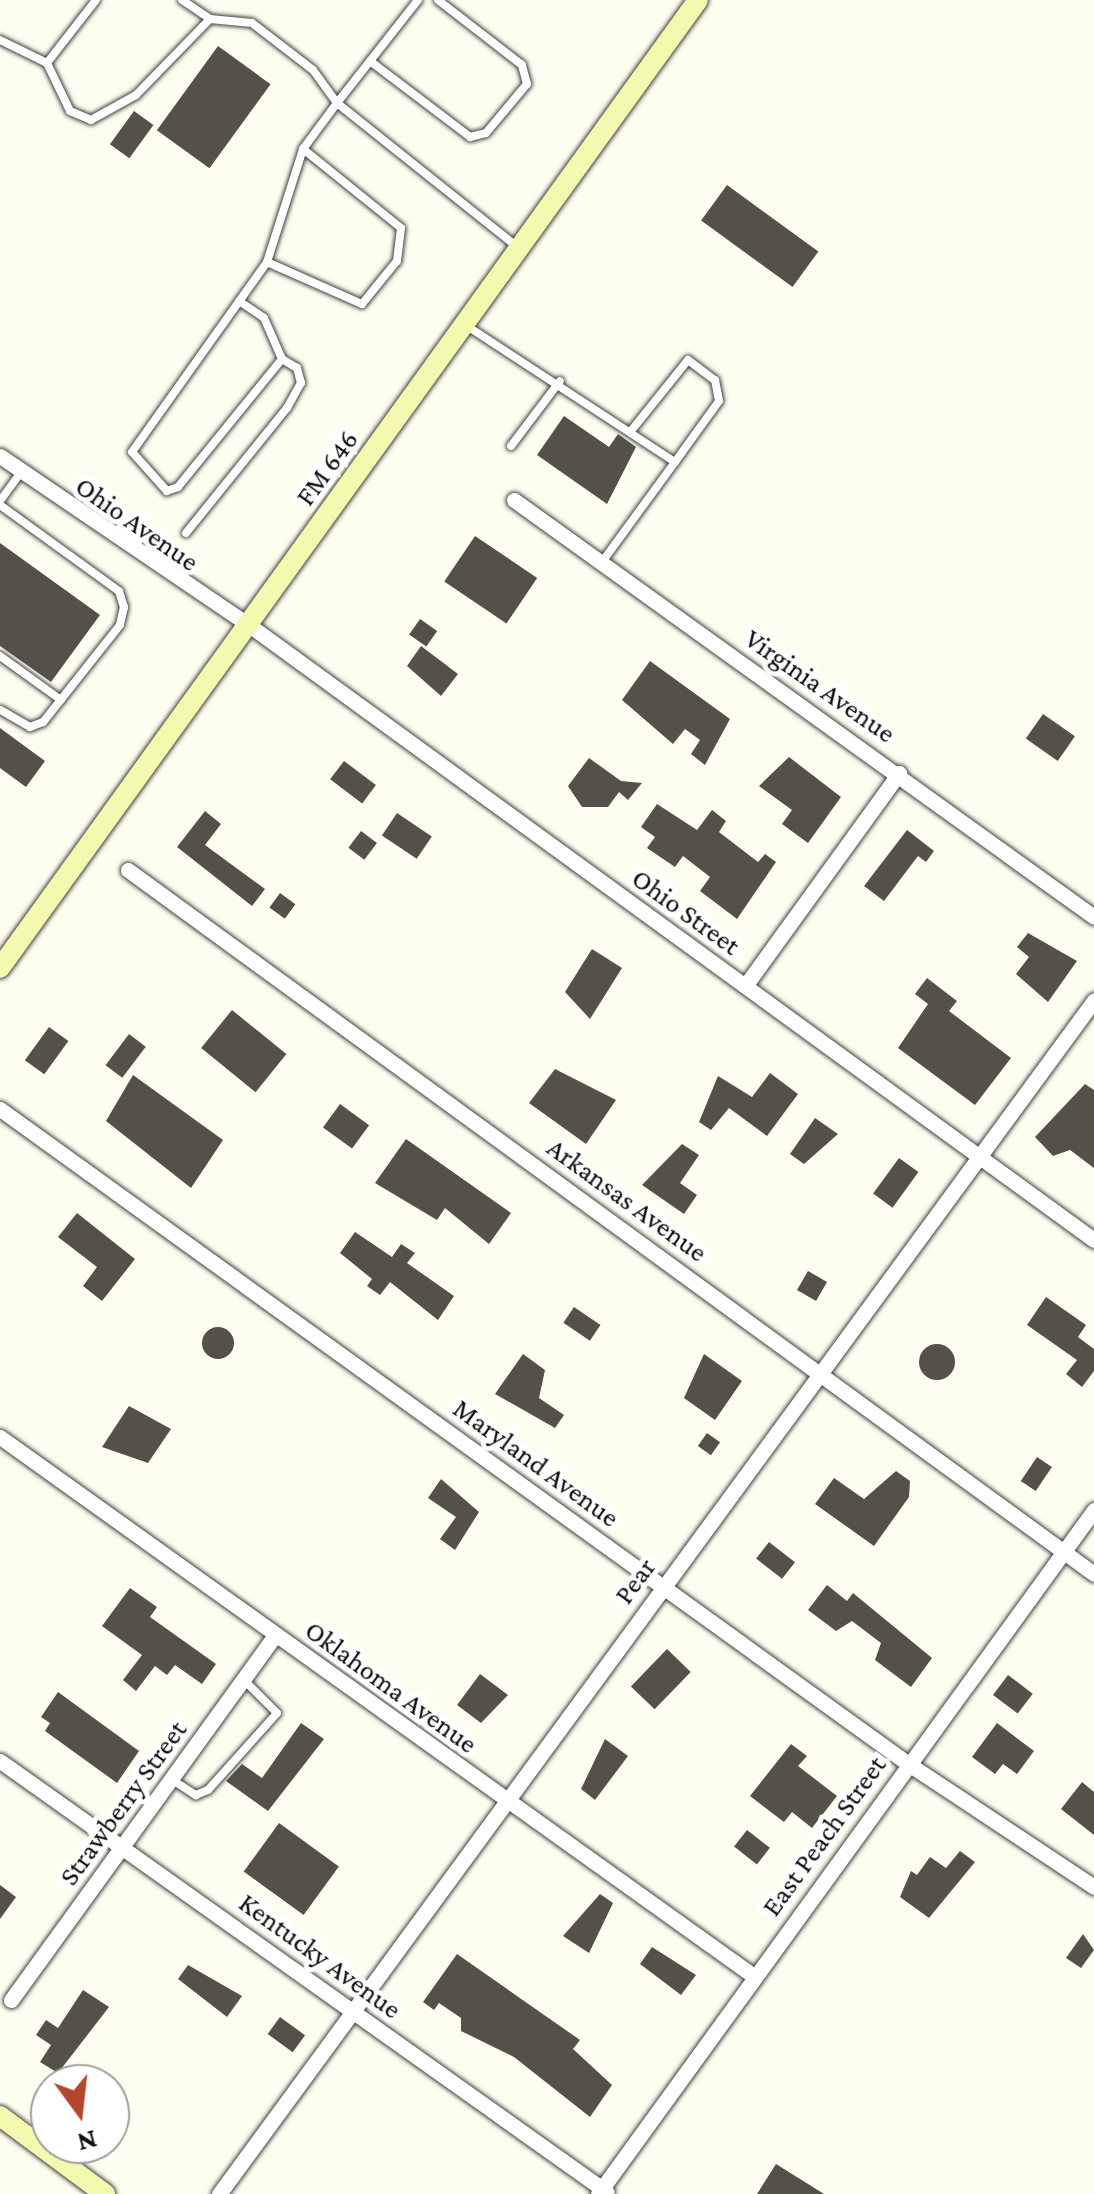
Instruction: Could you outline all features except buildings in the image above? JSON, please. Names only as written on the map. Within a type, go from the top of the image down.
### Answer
[{"type":"main road","name":"FM 646","points":[[1,963],[249,626],[698,0]]},
{"type":"main road","points":[[0,2116],[105,2194]]},
{"type":"street","name":"Ohio Avenue","points":[[0,456],[249,626]]},
{"type":"street","name":"Virginia Avenue","points":[[514,500],[900,773],[1094,917]]},
{"type":"street","name":"Ohio Street","points":[[249,626],[1094,1240]]},
{"type":"street","points":[[745,986],[900,773]]},
{"type":"street","name":"Arkansas Avenue","points":[[128,870],[1094,1574]]},
{"type":"street","name":"Pear","points":[[219,2194],[1094,1000]]},
{"type":"street","name":"Maryland Avenue","points":[[0,1109],[907,1763],[1094,1888]]},
{"type":"street","name":"Oklahoma Avenue","points":[[0,1437],[755,1977]]},
{"type":"street","name":"East Peach Street","points":[[603,2192],[907,1763],[1094,1510]]},
{"type":"street","name":"Strawberry Street","points":[[11,2000],[275,1635]]},
{"type":"street","name":"Kentucky Avenue","points":[[0,1761],[603,2192]]},
{"type":"lane","points":[[48,63],[95,0]]},
{"type":"lane","points":[[182,0],[210,19],[252,23],[313,70],[337,103],[520,248]]},
{"type":"lane","points":[[282,359],[178,487],[167,491],[137,466],[132,452],[267,262],[303,149],[418,0]]},
{"type":"lane","points":[[370,60],[470,137],[486,134],[528,84],[522,65],[438,0]]},
{"type":"lane","points":[[0,40],[48,63],[70,110],[91,120],[136,95],[210,19]]},
{"type":"lane","points":[[267,262],[362,304],[397,260],[402,228],[303,149]]},
{"type":"lane","points":[[186,533],[288,408],[301,383],[282,359],[264,318],[239,301]]},
{"type":"lane","points":[[464,324],[560,381],[675,462]]},
{"type":"lane","points":[[602,563],[718,401],[715,380],[688,360],[631,431]]},
{"type":"lane","points":[[511,446],[560,381]]},
{"type":"lane","points":[[0,710],[30,727],[61,700],[120,625],[119,591],[0,503],[21,472]]},
{"type":"lane","points":[[0,656],[61,700]]},
{"type":"lane","points":[[171,1779],[196,1795],[208,1790],[277,1713],[243,1679]]}]
